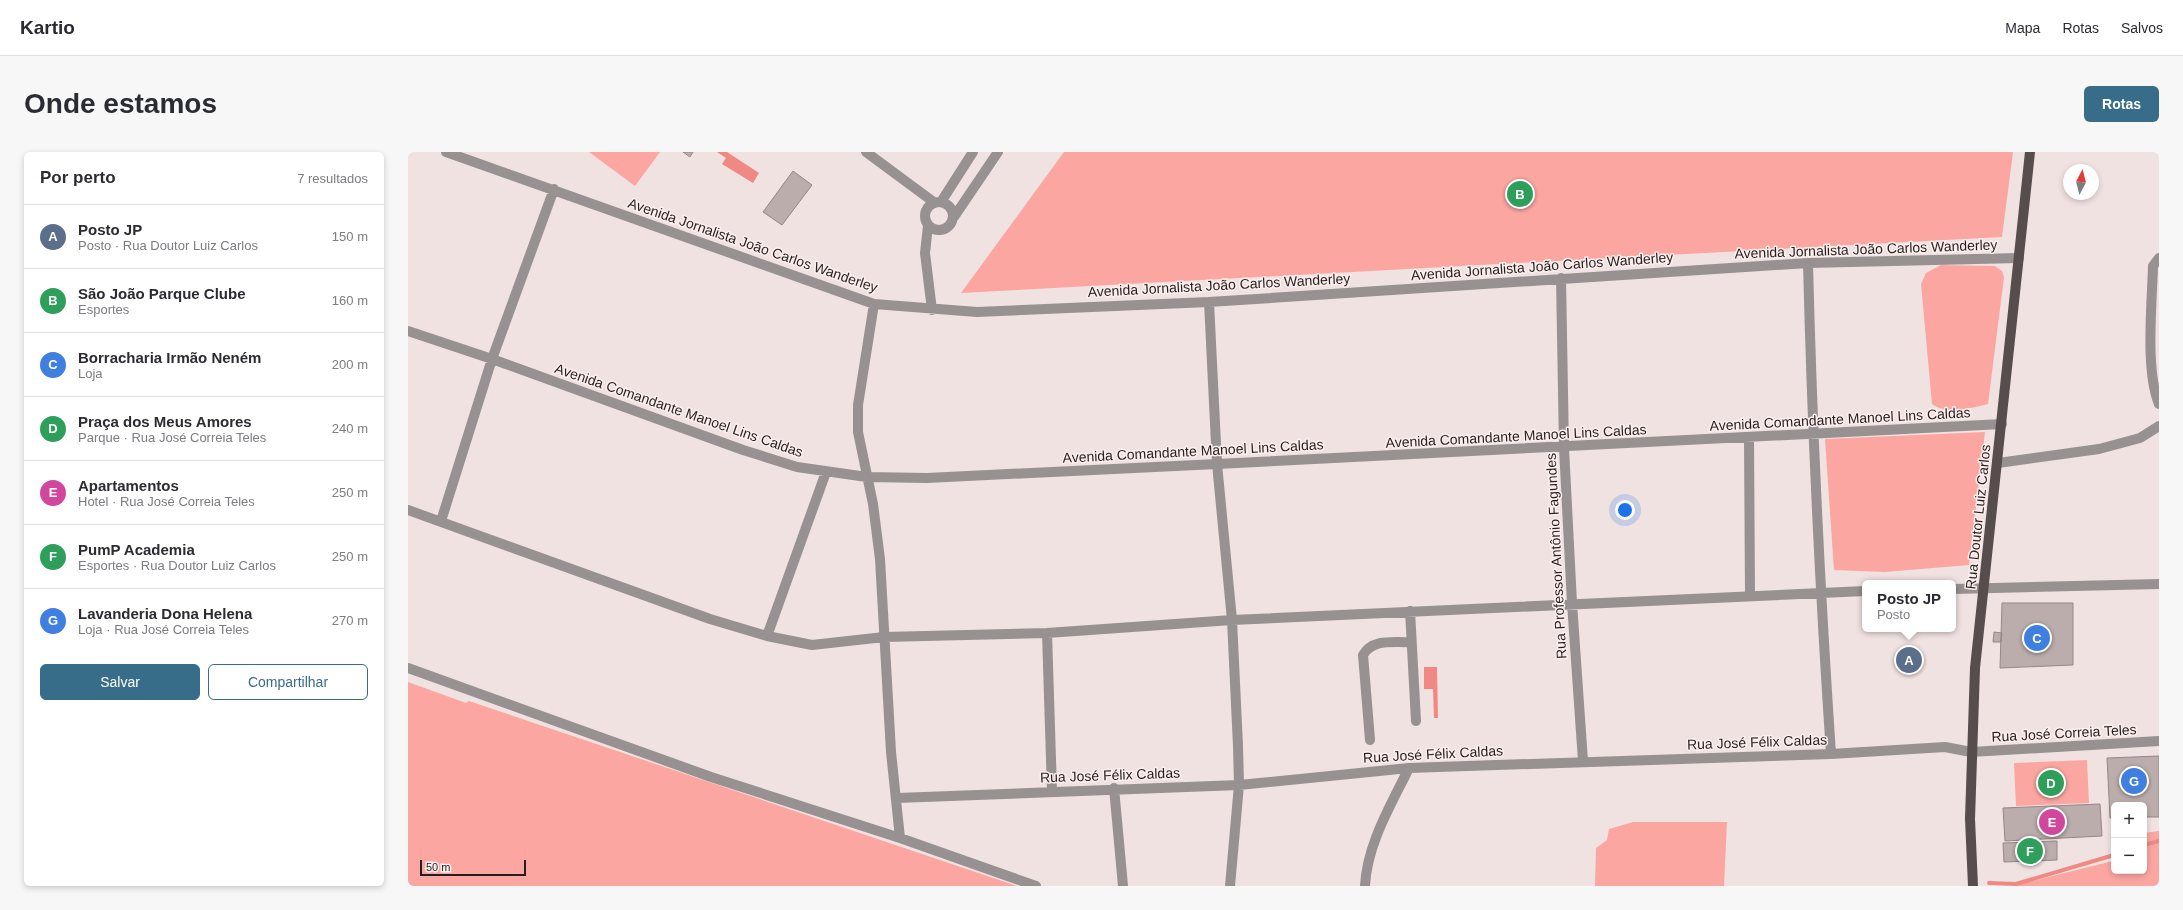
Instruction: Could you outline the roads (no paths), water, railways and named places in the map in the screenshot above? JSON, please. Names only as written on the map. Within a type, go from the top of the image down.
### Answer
[{"type":"main road","name":"Rua Doutor Luiz Carlos","points":[[1973,886],[1970,819],[1971,752],[1975,668],[2030,152]]},
{"type":"street","name":"Avenida Jornalista João Carlos Wanderley","points":[[446,152],[460,154],[874,304],[932,310],[978,312],[1209,302],[1808,263],[2019,258]]},
{"type":"street","points":[[866,152],[938,202],[950,207],[954,217]]},
{"type":"street","points":[[932,310],[925,254],[928,226],[925,215],[926,210],[938,202],[973,152]]},
{"type":"street","points":[[928,226],[933,229],[944,230],[952,222],[998,152]]},
{"type":"street","points":[[441,522],[492,359],[554,189]]},
{"type":"street","points":[[2159,258],[2153,266],[2151,354],[2156,397],[2159,404]]},
{"type":"street","points":[[1808,263],[1812,434],[1820,592],[1831,754]]},
{"type":"street","name":"Rua Professor Antônio Fagundes","points":[[1561,278],[1564,448],[1572,603],[1583,761]]},
{"type":"street","points":[[1209,302],[1217,464],[1232,620],[1239,785],[1230,886]]},
{"type":"street","points":[[874,304],[858,405],[858,432],[873,504],[880,559],[891,752],[900,838]]},
{"type":"street","name":"Avenida Comandante Manoel Lins Caldas","points":[[408,331],[492,359],[743,450],[797,467],[867,477],[927,478],[1564,448],[2002,424]]},
{"type":"street","points":[[1998,463],[2099,448],[2140,438],[2159,426]]},
{"type":"street","points":[[1749,438],[1750,595]]},
{"type":"street","points":[[767,636],[826,472]]},
{"type":"street","points":[[408,510],[710,619],[767,636],[812,645],[884,637],[1047,633],[1232,620],[1572,603],[1862,591]]},
{"type":"street","points":[[1956,589],[2159,584]]},
{"type":"street","points":[[1410,611],[1416,721]]},
{"type":"street","points":[[1047,633],[1052,791]]},
{"type":"street","points":[[1370,740],[1363,655],[1367,648],[1376,643],[1411,642]]},
{"type":"street","points":[[408,668],[711,777],[900,838],[1036,886]]},
{"type":"street","name":"Rua José Correia Teles","points":[[1971,752],[2159,741]]},
{"type":"street","name":"Rua José Félix Caldas","points":[[897,798],[1114,788],[1239,785],[1409,768],[1583,761],[1831,754],[1945,747],[1971,752]]},
{"type":"street","points":[[1365,886],[1367,866],[1380,828],[1409,768]]},
{"type":"street","points":[[1114,788],[1123,886]]},
{"type":"waterway","points":[[2147,844],[2159,841]]},
{"type":"waterway","points":[[1989,883],[2016,884],[2111,856]]},
{"type":"place","name":"São João Parque Clube","points":[[1520,194]]},
{"type":"place","name":"Borracharia Irmão Neném","points":[[2037,638]]},
{"type":"place","name":"Posto JP","points":[[1909,660]]},
{"type":"place","name":"Lavanderia Dona Helena","points":[[2134,781]]},
{"type":"place","name":"Praça dos Meus Amores","points":[[2051,783]]},
{"type":"place","name":"Apartamentos","points":[[2052,822]]},
{"type":"place","name":"PumP Academia","points":[[2030,851]]}]
